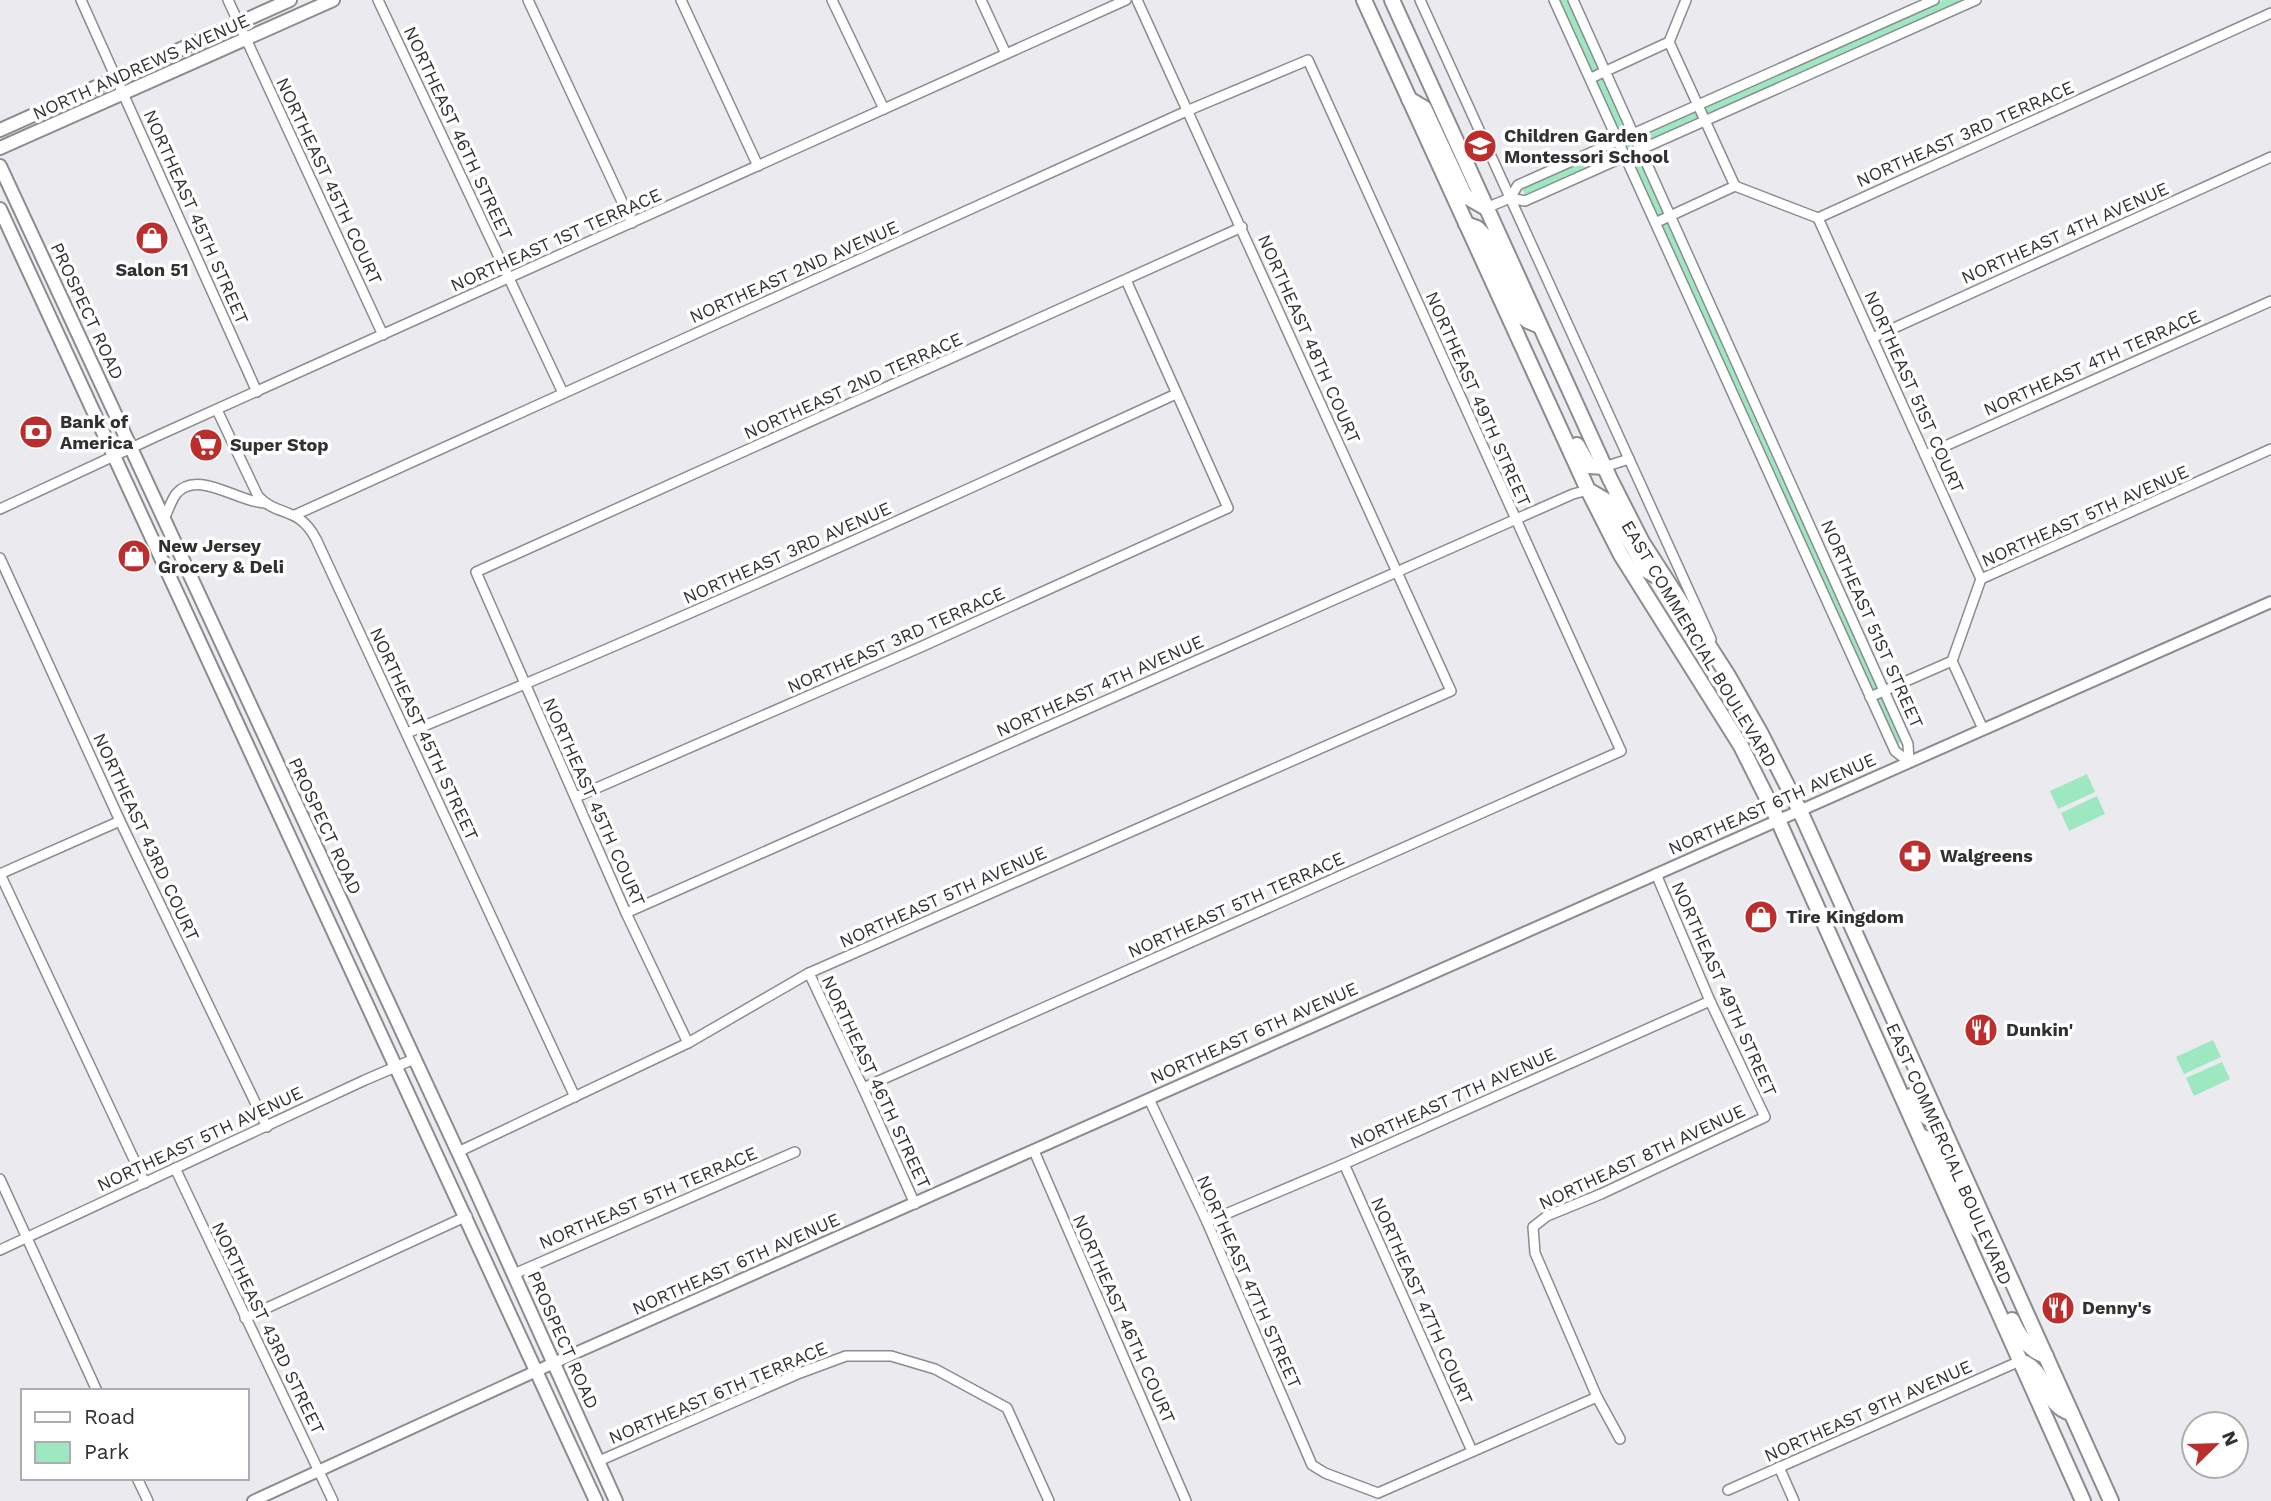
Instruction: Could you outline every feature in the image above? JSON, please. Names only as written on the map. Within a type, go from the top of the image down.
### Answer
[{"type":"main road","name":"NORTH ANDREWS AVENUE","points":[[0,130],[290,0]]},
{"type":"main road","name":"NORTH ANDREWS AVENUE","points":[[0,148],[334,0]]},
{"type":"main road","name":"EAST COMMERCIAL BOULEVARD","points":[[1364,0],[1588,490],[1621,555],[1741,746],[1778,820],[2083,1501]]},
{"type":"main road","name":"EAST COMMERCIAL BOULEVARD","points":[[1390,1],[1604,467],[1642,542],[1727,674],[1800,811],[2111,1501]]},
{"type":"main road","points":[[1409,99],[1424,108],[1465,196],[1486,208]]},
{"type":"main road","name":"PROSPECT ROAD","points":[[0,166],[458,1152],[616,1501]]},
{"type":"main road","name":"PROSPECT ROAD","points":[[0,209],[467,1216],[596,1501]]},
{"type":"main road","points":[[1466,224],[1477,228],[1487,238],[1523,317],[1540,326]]},
{"type":"main road","points":[[1536,377],[1551,389],[1586,462],[1594,467],[1604,467]]},
{"type":"main road","points":[[1588,490],[1602,497],[1611,507],[1646,570],[1656,576],[1663,575]]},
{"type":"main road","points":[[256,761],[272,753]]},
{"type":"main road","points":[[1863,1010],[1880,1028],[1919,1111],[1928,1119],[1942,1125]]},
{"type":"main road","points":[[1920,1136],[1934,1143],[1974,1227],[1995,1243]]},
{"type":"main road","points":[[1980,1272],[1985,1272],[1994,1281],[2022,1339],[2037,1354],[2046,1356]]},
{"type":"main road","points":[[2020,1361],[2029,1363],[2039,1374],[2056,1405],[2071,1413]]},
{"type":"street","name":"NORTHEAST 45TH STREET","points":[[81,0],[257,391]]},
{"type":"street","name":"NORTHEAST 45TH COURT","points":[[228,0],[383,335]]},
{"type":"street","name":"NORTHEAST 46TH STREET","points":[[378,0],[563,393]]},
{"type":"street","points":[[528,0],[632,223]]},
{"type":"street","points":[[681,0],[758,166]]},
{"type":"street","points":[[832,0],[884,109]]},
{"type":"street","points":[[981,0],[1006,54]]},
{"type":"street","name":"NORTHEAST 1ST TERRACE","points":[[0,509],[1124,0]]},
{"type":"street","name":"NORTHEAST 48TH COURT","points":[[1138,0],[1451,691]]},
{"type":"street","points":[[1420,0],[1727,674]]},
{"type":"street","name":"NORTHEAST 51ST STREET","points":[[1555,0],[1895,751],[1909,762]]},
{"type":"street","name":"NORTHEAST 51ST STREET","points":[[1573,0],[1885,691],[1908,744],[1909,762]]},
{"type":"street","points":[[1591,78],[1669,42],[1686,0]]},
{"type":"street","points":[[1510,198],[1518,185],[1934,0]]},
{"type":"street","points":[[1486,208],[1510,198],[1525,201],[1976,0]]},
{"type":"street","name":"NORTHEAST 3RD TERRACE","points":[[1818,218],[2271,13]]},
{"type":"street","points":[[1669,42],[1735,186],[1818,218]]},
{"type":"street","name":"NORTHEAST 2ND AVENUE","points":[[295,515],[1189,110],[1308,60]]},
{"type":"street","name":"NORTHEAST 49TH STREET","points":[[1308,60],[1620,751]]},
{"type":"street","name":"NORTHEAST 4TH AVENUE","points":[[1872,338],[2271,157]]},
{"type":"street","points":[[1657,222],[1735,186]]},
{"type":"street","name":"NORTHEAST 51ST COURT","points":[[1818,218],[1981,579]]},
{"type":"street","name":"NORTHEAST 2ND TERRACE","points":[[476,572],[1242,227]]},
{"type":"street","points":[[1126,281],[1176,394]]},
{"type":"street","name":"NORTHEAST 4TH TERRACE","points":[[1925,455],[2271,300]]},
{"type":"street","name":"NORTHEAST 3RD TERRACE","points":[[576,797],[923,646],[1228,508],[1176,394]]},
{"type":"street","name":"NORTHEAST 3RD AVENUE","points":[[407,733],[525,686],[873,533],[1176,394]]},
{"type":"street","points":[[217,410],[255,492],[265,503]]},
{"type":"street","points":[[1743,419],[1759,411]]},
{"type":"street","name":"NORTHEAST 5TH AVENUE","points":[[1952,661],[1981,579],[2271,449]]},
{"type":"street","points":[[1604,467],[1629,459]]},
{"type":"street","points":[[164,519],[177,493],[190,485],[206,485],[251,501],[265,503]]},
{"type":"street","name":"NORTHEAST 4TH AVENUE","points":[[626,913],[1573,494],[1588,490]]},
{"type":"street","name":"NORTHEAST 45TH STREET","points":[[265,503],[306,522],[316,539],[575,1097]]},
{"type":"street","name":"NORTHEAST 43RD COURT","points":[[0,558],[120,821],[267,1126]]},
{"type":"street","name":"NORTHEAST 45TH COURT","points":[[476,572],[626,913],[688,1043]]},
{"type":"street","name":"NORTHEAST 6TH AVENUE","points":[[253,1501],[537,1370],[2271,602]]},
{"type":"street","points":[[1870,697],[1952,661],[1983,729]]},
{"type":"street","name":"NORTHEAST 5TH AVENUE","points":[[458,1152],[688,1043],[809,972],[1451,691]]},
{"type":"street","name":"NORTHEAST 5TH TERRACE","points":[[863,1088],[1620,751]]},
{"type":"street","points":[[120,821],[0,874],[145,1183]]},
{"type":"street","name":"NORTHEAST 49TH STREET","points":[[1656,874],[1710,1001],[1765,1117]]},
{"type":"street","name":"NORTHEAST 46TH STREET","points":[[809,972],[915,1204]]},
{"type":"street","name":"NORTHEAST 7TH AVENUE","points":[[1207,1222],[1710,1001]]},
{"type":"street","name":"NORTHEAST 5TH AVENUE","points":[[0,1250],[414,1059]]},
{"type":"street","name":"NORTHEAST 47TH STREET","points":[[1149,1099],[1207,1222],[1312,1465],[1325,1473],[1378,1493],[1472,1451]]},
{"type":"street","name":"NORTHEAST 8TH AVENUE","points":[[1597,1396],[1535,1254],[1533,1227],[1547,1216],[1601,1194],[1765,1117]]},
{"type":"street","name":"NORTHEAST 46TH COURT","points":[[1034,1151],[1186,1501]]},
{"type":"street","name":"NORTHEAST 5TH TERRACE","points":[[514,1274],[795,1152]]},
{"type":"street","name":"NORTHEAST 47TH COURT","points":[[1344,1164],[1472,1451]]},
{"type":"street","name":"NORTHEAST 43RD STREET","points":[[176,1168],[333,1501]]},
{"type":"street","points":[[0,1179],[96,1389]]},
{"type":"street","points":[[245,1318],[467,1216]]},
{"type":"street","name":"NORTHEAST 6TH TERRACE","points":[[598,1461],[800,1373],[846,1356],[891,1356],[935,1369],[1007,1408],[1049,1501]]},
{"type":"street","name":"NORTHEAST 9TH AVENUE","points":[[1728,1490],[2020,1361]]},
{"type":"street","points":[[1472,1451],[1597,1396],[1620,1438]]},
{"type":"street","points":[[1779,1467],[1794,1501]]},
{"type":"street","points":[[138,1480],[148,1501]]},
{"type":"green space","points":[[1558,0],[1570,0],[1633,138],[1943,0],[1968,0],[1637,148],[1903,742],[1895,745],[1627,153],[1526,197],[1522,188],[1622,142]]},
{"type":"green space","points":[[2087,774],[2095,792],[2058,809],[2050,791]]},
{"type":"green space","points":[[2097,796],[2105,814],[2069,831],[2061,813]]},
{"type":"green space","points":[[2213,1040],[2221,1057],[2184,1074],[2176,1057]]},
{"type":"green space","points":[[2222,1062],[2230,1079],[2194,1096],[2186,1078]]},
{"type":"place","name":"Children Garden Montessori School","points":[[1480,146]]},
{"type":"place","name":"Salon 51","points":[[152,238]]},
{"type":"place","name":"Bank of America","points":[[36,432]]},
{"type":"place","name":"Super Stop","points":[[206,445]]},
{"type":"place","name":"New Jersey Grocery & Deli","points":[[134,556]]},
{"type":"place","name":"Walgreens","points":[[1915,856]]},
{"type":"place","name":"Tire Kingdom","points":[[1761,917]]},
{"type":"place","name":"Dunkin'","points":[[1981,1030]]},
{"type":"place","name":"Denny's","points":[[2058,1308]]}]
